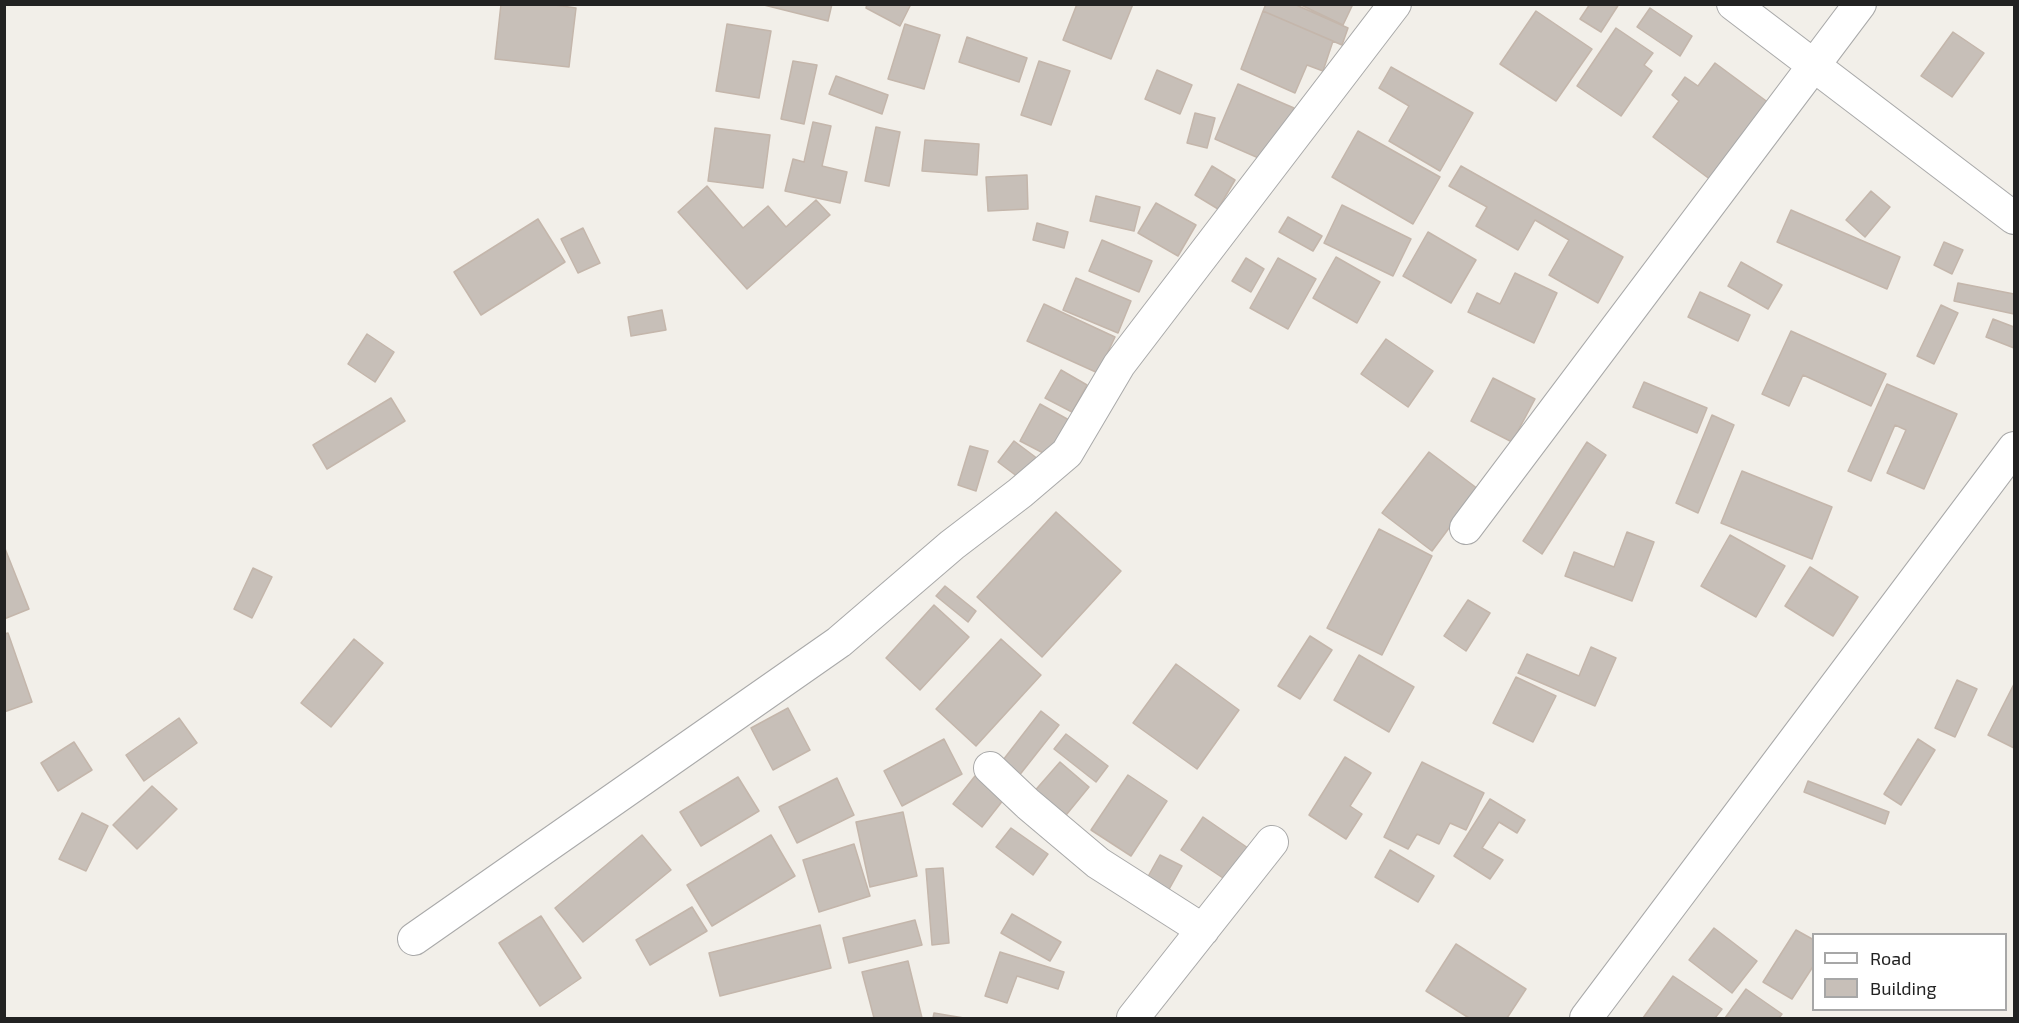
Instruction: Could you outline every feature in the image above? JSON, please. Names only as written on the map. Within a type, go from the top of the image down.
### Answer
[{"type":"street","points":[[414,939],[839,642],[952,545],[1020,493],[1067,453],[1119,365],[1395,4]]},
{"type":"street","points":[[1733,4],[2014,218]]},
{"type":"street","points":[[1466,528],[1860,4]]},
{"type":"street","points":[[1586,1018],[2014,448]]},
{"type":"street","points":[[990,768],[1028,804],[1098,863],[1203,930]]},
{"type":"street","points":[[1133,1018],[1272,842]]},
{"type":"building","points":[[501,4],[548,4],[576,8],[569,67],[495,59]]},
{"type":"building","points":[[760,4],[832,4],[828,21]]},
{"type":"building","points":[[867,4],[911,4],[900,26],[866,8]]},
{"type":"building","points":[[1077,4],[1133,4],[1111,59],[1063,40]]},
{"type":"building","points":[[1266,4],[1294,4],[1348,28],[1342,45],[1263,11]]},
{"type":"building","points":[[1299,4],[1353,4],[1343,25]]},
{"type":"building","points":[[1590,4],[1619,4],[1601,32],[1580,19]]},
{"type":"building","points":[[1650,8],[1692,36],[1680,56],[1637,27]]},
{"type":"building","points":[[1263,11],[1333,41],[1323,71],[1307,65],[1295,93],[1241,69]]},
{"type":"building","points":[[1536,11],[1592,49],[1556,101],[1500,64]]},
{"type":"building","points":[[727,24],[771,31],[759,98],[716,91]]},
{"type":"building","points":[[905,24],[940,35],[924,89],[888,79]]},
{"type":"building","points":[[1616,28],[1653,53],[1644,65],[1652,71],[1621,116],[1577,86]]},
{"type":"building","points":[[1953,32],[1984,53],[1952,97],[1921,76]]},
{"type":"building","points":[[967,37],[1027,58],[1019,82],[959,62]]},
{"type":"building","points":[[793,61],[817,65],[804,124],[781,119]]},
{"type":"building","points":[[1039,61],[1070,71],[1051,125],[1021,115]]},
{"type":"building","points":[[1715,63],[1773,106],[1715,183],[1653,137],[1679,101],[1672,95],[1685,77],[1698,86]]},
{"type":"building","points":[[1391,67],[1473,113],[1440,171],[1389,141],[1409,106],[1379,88]]},
{"type":"building","points":[[1157,70],[1192,85],[1180,114],[1145,99]]},
{"type":"building","points":[[836,76],[888,95],[882,114],[829,94]]},
{"type":"building","points":[[1238,84],[1294,108],[1270,163],[1215,139]]},
{"type":"building","points":[[1195,113],[1215,118],[1207,148],[1187,143]]},
{"type":"building","points":[[813,122],[831,126],[822,166],[847,172],[840,203],[785,191],[793,159],[804,162]]},
{"type":"building","points":[[876,127],[900,132],[889,186],[865,181]]},
{"type":"building","points":[[715,128],[770,135],[763,188],[708,181]]},
{"type":"building","points":[[1358,131],[1440,177],[1413,224],[1332,177]]},
{"type":"building","points":[[925,140],[979,144],[977,175],[922,171]]},
{"type":"building","points":[[1212,166],[1235,180],[1218,209],[1195,195]]},
{"type":"building","points":[[1461,166],[1623,257],[1598,303],[1549,275],[1569,240],[1535,220],[1518,250],[1476,226],[1487,207],[1449,186]]},
{"type":"building","points":[[1027,175],[1028,209],[988,211],[986,177]]},
{"type":"building","points":[[707,186],[743,228],[768,206],[786,227],[816,200],[830,215],[747,289],[678,212]]},
{"type":"building","points":[[1871,191],[1890,207],[1865,237],[1846,220]]},
{"type":"building","points":[[1096,196],[1140,207],[1134,231],[1090,221]]},
{"type":"building","points":[[1156,203],[1196,225],[1178,256],[1138,233]]},
{"type":"building","points":[[1342,205],[1411,239],[1393,276],[1324,243]]},
{"type":"building","points":[[1791,210],[1900,257],[1887,289],[1777,242]]},
{"type":"building","points":[[1288,217],[1322,236],[1313,251],[1279,232]]},
{"type":"building","points":[[538,219],[565,262],[481,315],[454,272]]},
{"type":"building","points":[[1037,223],[1068,232],[1064,248],[1033,240]]},
{"type":"building","points":[[583,228],[600,263],[578,273],[561,239]]},
{"type":"building","points":[[1428,232],[1476,260],[1451,303],[1403,276]]},
{"type":"building","points":[[1102,240],[1152,261],[1139,292],[1089,271]]},
{"type":"building","points":[[1944,242],[1963,250],[1952,274],[1934,265]]},
{"type":"building","points":[[1336,257],[1380,282],[1357,323],[1313,298]]},
{"type":"building","points":[[1246,258],[1264,269],[1251,292],[1232,281]]},
{"type":"building","points":[[1278,258],[1316,279],[1288,329],[1250,308]]},
{"type":"building","points":[[1741,262],[1782,285],[1768,309],[1728,286]]},
{"type":"building","points":[[1515,273],[1557,293],[1534,343],[1468,312],[1477,293],[1500,304]]},
{"type":"building","points":[[1076,278],[1131,301],[1118,333],[1063,310]]},
{"type":"building","points":[[1958,283],[2014,294],[2014,314],[1954,301]]},
{"type":"building","points":[[1700,292],[1750,315],[1738,341],[1688,317]]},
{"type":"building","points":[[1044,304],[1115,337],[1098,373],[1027,341]]},
{"type":"building","points":[[1941,305],[1958,313],[1934,364],[1917,356]]},
{"type":"building","points":[[662,310],[666,330],[631,336],[628,317]]},
{"type":"building","points":[[1993,319],[2014,327],[2014,348],[1986,337]]},
{"type":"building","points":[[1791,331],[1886,374],[1871,406],[1803,375],[1789,406],[1762,394]]},
{"type":"building","points":[[367,334],[394,352],[375,382],[348,364]]},
{"type":"building","points":[[1386,339],[1433,371],[1408,407],[1361,374]]},
{"type":"building","points":[[1061,370],[1087,385],[1072,412],[1045,398]]},
{"type":"building","points":[[1493,378],[1535,399],[1512,442],[1471,421]]},
{"type":"building","points":[[1644,382],[1707,408],[1697,433],[1633,407]]},
{"type":"building","points":[[1887,384],[1957,414],[1924,489],[1887,473],[1906,430],[1895,425],[1871,481],[1848,471]]},
{"type":"building","points":[[391,398],[405,421],[327,469],[313,445]]},
{"type":"building","points":[[1040,404],[1069,420],[1049,456],[1020,441]]},
{"type":"building","points":[[1712,415],[1734,425],[1698,513],[1676,503]]},
{"type":"building","points":[[1014,441],[1042,462],[1026,483],[998,462]]},
{"type":"building","points":[[1587,442],[1606,455],[1542,554],[1523,541]]},
{"type":"building","points":[[970,446],[988,451],[976,491],[958,485]]},
{"type":"building","points":[[1429,452],[1478,489],[1432,551],[1382,513]]},
{"type":"building","points":[[1742,471],[1832,507],[1812,559],[1721,523]]},
{"type":"building","points":[[1056,512],[1121,571],[1042,657],[977,597]]},
{"type":"building","points":[[1379,529],[1432,556],[1382,655],[1327,628]]},
{"type":"building","points":[[1627,532],[1654,542],[1632,601],[1565,576],[1574,552],[1614,567]]},
{"type":"building","points":[[1730,535],[1785,566],[1756,617],[1701,586]]},
{"type":"building","points":[[4,546],[29,609],[4,619]]},
{"type":"building","points":[[1810,567],[1858,597],[1833,636],[1785,606]]},
{"type":"building","points":[[253,568],[272,577],[252,618],[234,609]]},
{"type":"building","points":[[945,586],[976,611],[968,622],[936,596]]},
{"type":"building","points":[[1468,600],[1490,613],[1466,651],[1444,636]]},
{"type":"building","points":[[934,605],[969,637],[920,690],[886,658]]},
{"type":"building","points":[[8,633],[32,702],[4,712],[4,634]]},
{"type":"building","points":[[1310,636],[1332,650],[1300,699],[1278,686]]},
{"type":"building","points":[[354,639],[383,663],[331,727],[301,703]]},
{"type":"building","points":[[1001,639],[1041,675],[976,746],[936,709]]},
{"type":"building","points":[[1591,647],[1616,658],[1595,706],[1518,673],[1527,654],[1579,676]]},
{"type":"building","points":[[1359,655],[1414,687],[1389,732],[1334,700]]},
{"type":"building","points":[[1176,664],[1239,710],[1197,769],[1133,723]]},
{"type":"building","points":[[1516,677],[1556,696],[1533,742],[1493,723]]},
{"type":"building","points":[[1957,680],[1977,689],[1955,737],[1935,728]]},
{"type":"building","points":[[2014,684],[2014,748],[1988,735]]},
{"type":"building","points":[[788,708],[810,750],[773,770],[751,728]]},
{"type":"building","points":[[1041,711],[1059,725],[1018,777],[1000,764]]},
{"type":"building","points":[[179,718],[197,743],[144,781],[126,755]]},
{"type":"building","points":[[1066,734],[1108,766],[1096,782],[1054,749]]},
{"type":"building","points":[[944,739],[962,774],[902,806],[884,771]]},
{"type":"building","points":[[1918,739],[1935,750],[1901,805],[1884,794]]},
{"type":"building","points":[[74,742],[92,770],[58,791],[41,763]]},
{"type":"building","points":[[1345,757],[1371,773],[1350,806],[1362,814],[1346,839],[1309,815]]},
{"type":"building","points":[[1060,762],[1089,787],[1062,820],[1032,794]]},
{"type":"building","points":[[1422,762],[1484,793],[1466,830],[1450,823],[1439,844],[1417,834],[1408,849],[1384,837]]},
{"type":"building","points":[[1128,775],[1167,801],[1131,856],[1091,830]]},
{"type":"building","points":[[975,776],[1004,799],[982,827],[953,804]]},
{"type":"building","points":[[738,777],[759,811],[701,846],[680,812]]},
{"type":"building","points":[[837,778],[854,815],[797,843],[779,807]]},
{"type":"building","points":[[1808,781],[1889,812],[1885,824],[1804,792]]},
{"type":"building","points":[[152,786],[177,809],[137,849],[113,825]]},
{"type":"building","points":[[1490,799],[1525,820],[1517,833],[1499,822],[1482,848],[1503,860],[1490,879],[1454,856]]},
{"type":"building","points":[[903,812],[917,876],[870,887],[856,822]]},
{"type":"building","points":[[82,813],[108,826],[86,871],[59,859]]},
{"type":"building","points":[[1203,817],[1248,848],[1226,880],[1181,850]]},
{"type":"building","points":[[1011,828],[1048,854],[1033,875],[996,847]]},
{"type":"building","points":[[642,835],[671,870],[583,942],[555,908]]},
{"type":"building","points":[[771,835],[795,876],[712,926],[687,885]]},
{"type":"building","points":[[854,844],[870,896],[819,912],[803,860]]},
{"type":"building","points":[[1390,850],[1434,876],[1418,902],[1375,877]]},
{"type":"building","points":[[1160,855],[1182,866],[1167,893],[1145,882]]},
{"type":"building","points":[[943,868],[949,943],[932,945],[926,869]]},
{"type":"building","points":[[692,907],[707,931],[650,965],[636,940]]},
{"type":"building","points":[[1012,914],[1061,942],[1050,961],[1001,933]]},
{"type":"building","points":[[541,916],[581,978],[540,1006],[499,943]]},
{"type":"building","points":[[915,920],[922,945],[849,963],[843,938]]},
{"type":"building","points":[[820,925],[831,968],[720,996],[709,953]]},
{"type":"building","points":[[1714,928],[1757,961],[1732,993],[1689,960]]},
{"type":"building","points":[[1796,930],[1812,939],[1812,968],[1792,999],[1763,982]]},
{"type":"building","points":[[1456,944],[1526,989],[1507,1018],[1469,1018],[1426,991]]},
{"type":"building","points":[[1000,952],[1064,972],[1058,989],[1017,976],[1007,1003],[985,996]]},
{"type":"building","points":[[908,961],[922,1018],[874,1018],[862,972]]},
{"type":"building","points":[[1673,976],[1722,1009],[1715,1018],[1643,1018]]},
{"type":"building","points":[[1746,989],[1782,1014],[1779,1018],[1725,1018]]},
{"type":"building","points":[[934,1013],[964,1018],[933,1018]]}]
